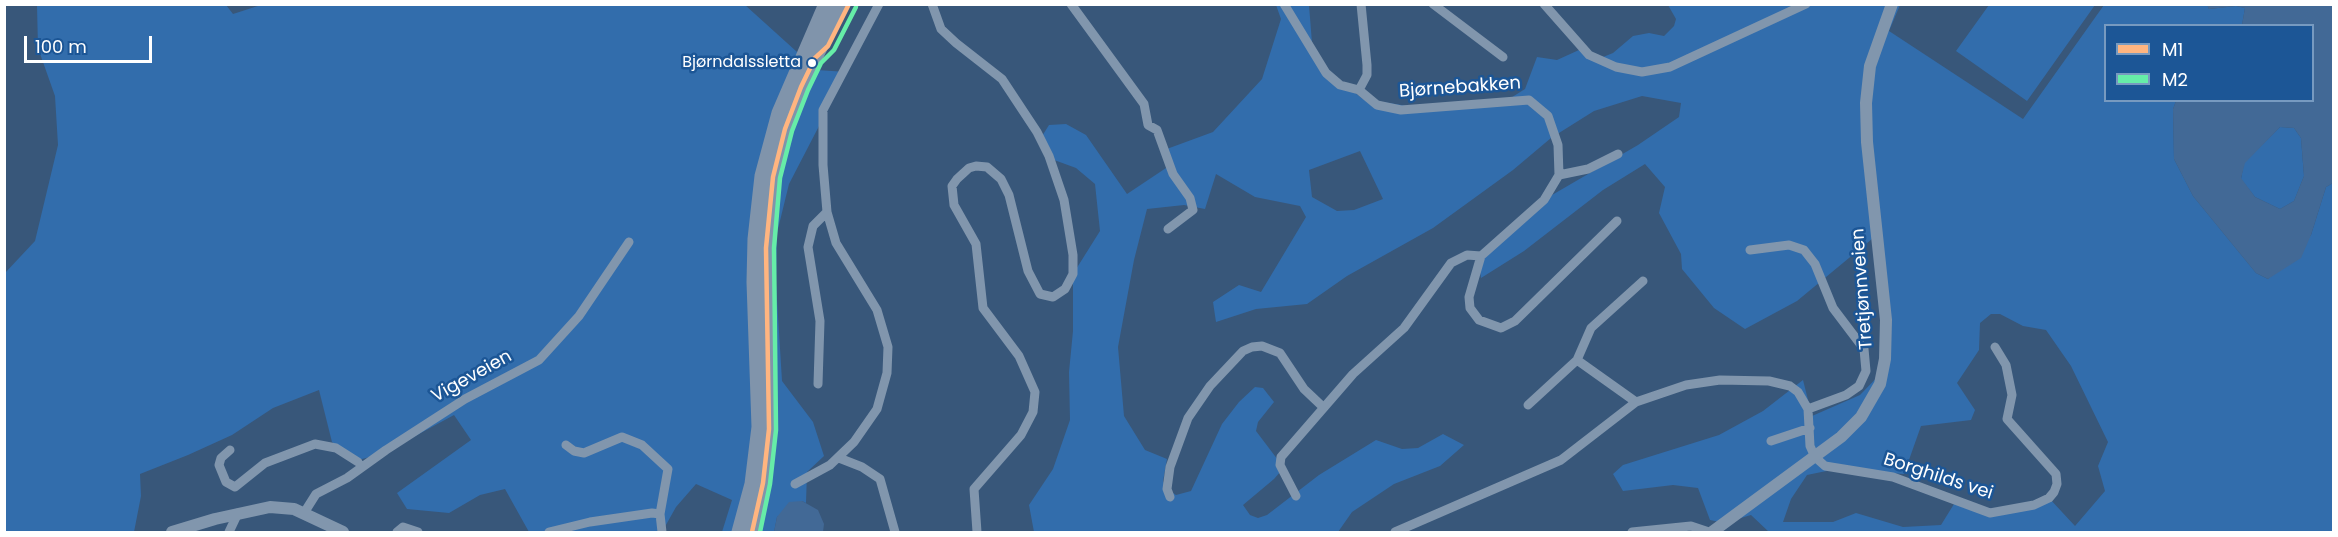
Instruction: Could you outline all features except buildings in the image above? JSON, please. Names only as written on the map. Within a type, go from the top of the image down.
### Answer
[{"type":"highway","points":[[739,532],[752,484],[759,427],[754,271],[762,176],[778,113],[826,4]]},
{"type":"highway","points":[[752,532],[764,483],[769,429],[766,248],[773,177],[785,129],[801,87],[841,4]]},
{"type":"street","points":[[795,484],[813,476],[839,458],[862,432],[877,409],[885,385],[888,361],[885,334],[877,310],[840,251],[827,212],[824,186],[823,110],[879,4]]},
{"type":"street","points":[[932,4],[942,29],[1002,79],[1036,132],[1049,156],[1064,200],[1073,255],[1073,274],[1065,289],[1053,297],[1040,294],[1028,271],[1009,195],[1001,179],[987,167],[976,166],[969,168],[952,186],[954,205],[976,244],[983,308],[1019,356],[1035,392],[1033,412],[1021,435],[974,489],[977,532]]},
{"type":"street","points":[[1071,4],[1144,104],[1148,124],[1157,130],[1173,174],[1190,198],[1193,210],[1168,229]]},
{"type":"street","name":"Bjørnebakken","points":[[1284,4],[1326,73],[1340,85],[1359,90],[1377,105],[1401,110],[1529,100],[1542,109],[1553,125],[1558,145],[1559,175]]},
{"type":"street","points":[[1359,90],[1365,82],[1367,65],[1361,4]]},
{"type":"street","points":[[1433,4],[1503,57]]},
{"type":"street","points":[[1549,6],[1589,55],[1616,67],[1642,72],[1670,67],[1806,4]]},
{"type":"street","name":"Tretjønnveien","points":[[1710,532],[1815,457],[1861,417],[1875,397],[1883,372],[1886,313],[1867,142],[1866,104],[1870,66],[1892,4]]},
{"type":"street","points":[[1617,221],[1522,316],[1501,328],[1479,320],[1470,308],[1470,289],[1481,256],[1544,200],[1559,175],[1588,169],[1618,154]]},
{"type":"street","points":[[818,384],[820,321],[808,247],[813,226],[827,212]]},
{"type":"street","name":"Vigeveien","points":[[304,513],[316,494],[347,478],[465,399],[539,360],[579,316],[629,242]]},
{"type":"street","points":[[1750,250],[1789,244],[1804,250],[1815,264],[1833,308],[1864,350],[1866,371],[1859,386],[1846,396],[1808,409]]},
{"type":"street","points":[[1296,496],[1280,465],[1281,457],[1309,428],[1323,407],[1359,368],[1404,328],[1451,263],[1467,255],[1481,256]]},
{"type":"street","points":[[1528,405],[1577,360],[1591,328],[1643,280]]},
{"type":"street","points":[[1170,497],[1167,489],[1170,467],[1188,418],[1210,386],[1243,351],[1251,347],[1262,346],[1280,353],[1304,389],[1323,407]]},
{"type":"street","name":"Borghilds vei","points":[[1815,457],[1826,466],[1904,480],[1984,512],[2003,513],[2043,502],[2054,492],[2057,484],[2056,474],[2007,419],[2012,395],[2006,365],[1995,347]]},
{"type":"street","points":[[1577,360],[1636,402]]},
{"type":"street","points":[[1395,532],[1561,460],[1636,402],[1696,382],[1750,379],[1790,386],[1804,399],[1808,409],[1810,446],[1815,457]]},
{"type":"street","points":[[1771,441],[1810,428]]},
{"type":"street","points":[[566,445],[574,451],[585,453],[622,437],[642,445],[668,470],[660,514],[662,532]]},
{"type":"street","points":[[230,450],[221,458],[219,465],[226,482],[235,487],[265,463],[315,444],[336,448],[358,462]]},
{"type":"street","points":[[839,458],[862,467],[880,479],[895,532]]},
{"type":"street","points":[[172,532],[238,513],[270,507],[304,513],[344,532]]},
{"type":"street","points":[[229,532],[238,513]]},
{"type":"street","points":[[549,532],[604,519],[660,514]]},
{"type":"street","points":[[1632,532],[1691,526],[1710,532]]},
{"type":"street","points":[[397,532],[403,527],[418,532]]},
{"type":"shaded area","points":[[264,4],[745,5],[817,70],[847,72],[789,184],[777,233],[776,283],[782,381],[813,422],[824,456],[807,472],[806,503],[802,501],[777,517],[774,532],[722,532],[732,500],[696,484],[676,507],[662,532],[529,532],[505,489],[480,495],[449,513],[407,509],[397,493],[471,440],[454,415],[382,454],[358,460],[332,442],[319,390],[273,408],[232,435],[140,474],[141,496],[134,532],[5,532],[5,273],[35,241],[58,145],[55,96],[38,48],[37,5],[226,5],[233,14]]},
{"type":"shaded area","points":[[2207,4],[2209,9],[2236,6],[2245,8],[2242,24],[2104,24],[2104,102],[2176,102],[2173,109],[2174,159],[2193,196],[2256,273],[2268,279],[2311,235],[2326,187],[2333,183],[2333,532],[1769,532],[1751,515],[1724,523],[1710,520],[1698,488],[1673,485],[1623,491],[1613,474],[1623,465],[1719,435],[1763,411],[1803,380],[1812,416],[1860,395],[1886,368],[1878,234],[1797,301],[1745,329],[1714,308],[1682,269],[1681,254],[1659,213],[1665,187],[1645,164],[1603,190],[1524,251],[1481,278],[1479,264],[1511,226],[1552,195],[1638,145],[1679,117],[1681,103],[1642,96],[1594,111],[1551,138],[1513,170],[1433,228],[1347,276],[1307,304],[1256,309],[1216,322],[1213,302],[1239,285],[1261,292],[1306,217],[1300,206],[1255,197],[1216,174],[1205,209],[1184,205],[1147,209],[1134,260],[1118,347],[1124,416],[1145,450],[1167,459],[1163,481],[1167,489],[1176,495],[1191,491],[1222,424],[1239,402],[1255,387],[1263,388],[1274,402],[1258,422],[1256,431],[1281,464],[1281,471],[1274,479],[1243,505],[1250,515],[1258,518],[1267,515],[1319,475],[1376,440],[1402,449],[1418,448],[1443,434],[1464,445],[1440,466],[1394,484],[1352,512],[1338,532],[1034,532],[1029,505],[1053,469],[1070,420],[1069,372],[1073,331],[1073,274],[1100,231],[1095,184],[1076,168],[1046,157],[1039,141],[1049,125],[1066,124],[1086,135],[1127,194],[1169,166],[1164,150],[1213,132],[1262,79],[1281,19],[1276,5],[1309,5],[1312,43],[1325,70],[1363,99],[1408,106],[1509,99],[1525,89],[1537,57],[1557,60],[1579,50],[1603,57],[1613,53],[1633,36],[1649,33],[1664,36],[1674,26],[1676,19],[1668,5],[1900,5],[1889,31],[2023,119],[2104,5]],"holes":[[[1360,151],[1383,199],[1354,210],[1337,211],[1312,197],[1309,170]],[[1991,314],[2000,314],[2023,326],[2046,330],[2071,366],[2108,442],[2098,466],[2105,491],[2075,526],[2049,498],[2004,510],[1954,504],[1941,525],[1903,527],[1856,513],[1833,522],[1783,522],[1791,499],[1807,475],[1836,469],[1904,474],[1921,426],[1971,420],[1975,410],[1957,383],[1979,350],[1980,323]]]},
{"type":"shaded area","points":[[1989,5],[2095,5],[2027,101],[1956,51]]},
{"type":"shaded area","points":[[2207,5],[2333,5],[2333,183],[2326,187],[2301,258],[2268,279],[2256,273],[2193,196],[2174,159],[2173,109],[2176,102],[2314,102],[2314,24],[2242,24],[2245,8],[2236,6],[2209,9]],"holes":[[[2280,127],[2294,128],[2301,138],[2304,176],[2294,201],[2280,209],[2255,197],[2241,178],[2245,163]]]},
{"type":"shaded area","points":[[2280,127],[2294,128],[2301,138],[2304,176],[2294,201],[2280,209],[2255,197],[2241,179],[2244,163]]},
{"type":"shaded area","points":[[802,501],[818,510],[824,524],[823,532],[774,532],[777,517],[789,502]]},
{"type":"transit line","name":"M1","points":[[752,532],[763,483],[769,429],[766,248],[773,177],[785,129],[801,87],[815,58],[828,46],[849,4]]},
{"type":"transit line","name":"M2","points":[[760,532],[770,484],[776,430],[774,248],[780,178],[792,131],[808,90],[821,63],[834,50],[856,7]]},
{"type":"place","name":"Bjørndalssletta","points":[[812,63]]}]
